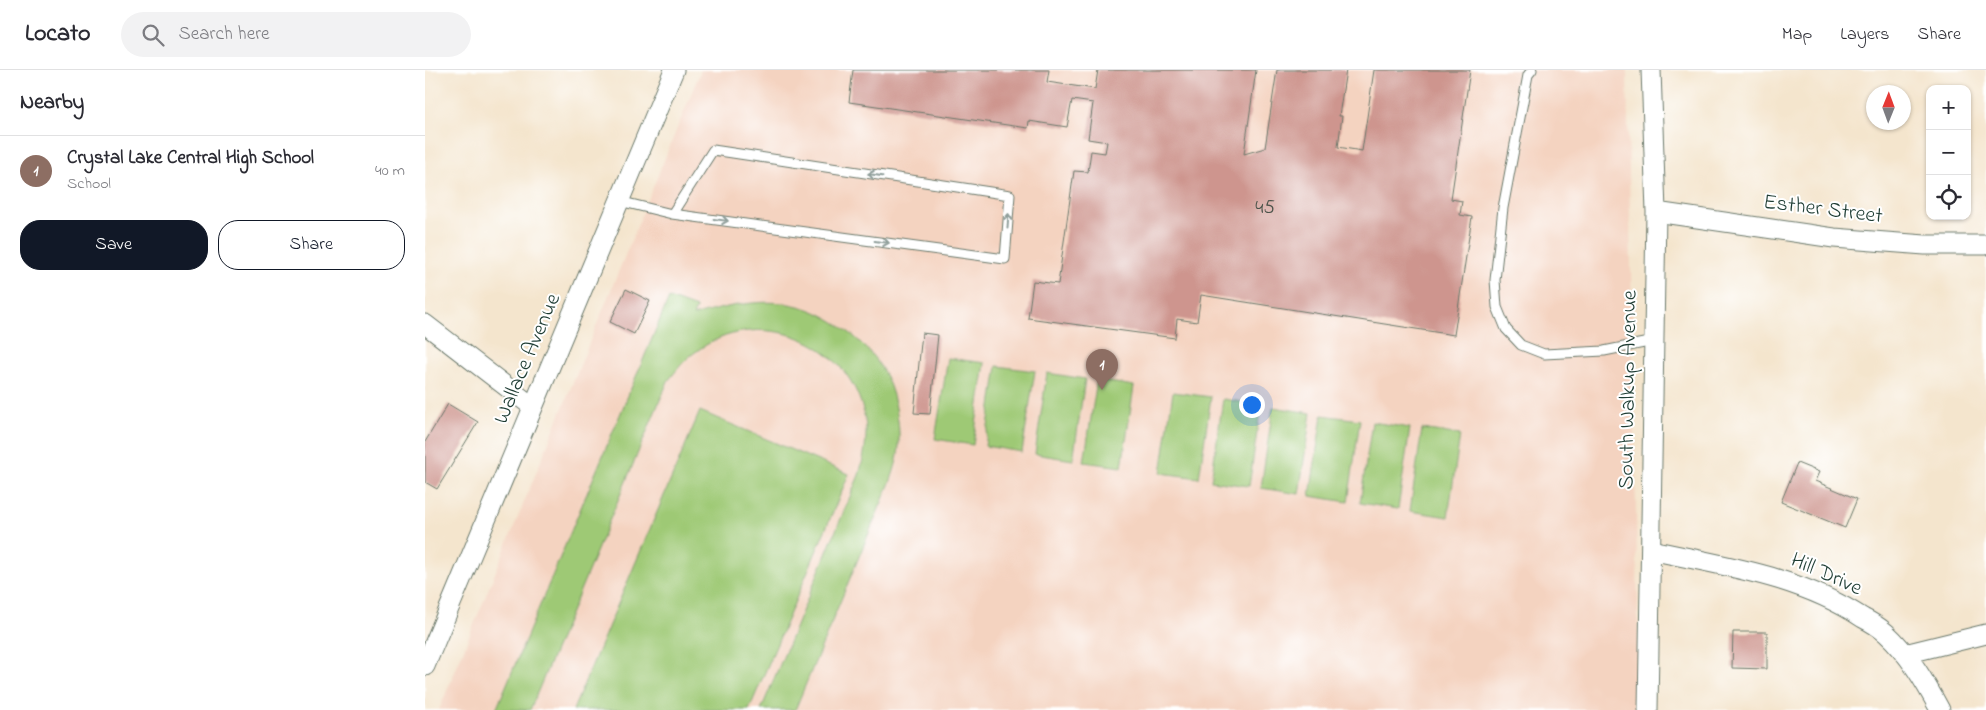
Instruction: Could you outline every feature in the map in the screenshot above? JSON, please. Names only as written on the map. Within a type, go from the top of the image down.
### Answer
[{"type":"street","name":"Wallace Avenue","points":[[425,666],[674,70]]},
{"type":"street","name":"South Walkup Avenue","points":[[1648,710],[1656,212],[1651,70]]},
{"type":"street","name":"Esther Street","points":[[1656,212],[1834,238],[1925,245],[1986,245]]},
{"type":"street","points":[[425,324],[533,407]]},
{"type":"street","name":"Hill Drive","points":[[1651,550],[1744,570],[1807,588],[1847,607],[1885,632],[1905,654],[1940,710]]},
{"type":"street","points":[[1905,654],[1986,634]]},
{"type":"lane","points":[[1532,70],[1529,75],[1503,208],[1495,280],[1497,307],[1506,329],[1521,345],[1544,354],[1604,351],[1654,341]]},
{"type":"lane","points":[[619,201],[672,214],[1005,259],[1010,195],[713,150],[672,214]]},
{"type":"shaded area","points":[[701,70],[1627,70],[1640,710],[439,710]]},
{"type":"green space","points":[[669,298],[696,308],[693,316],[732,306],[772,302],[798,306],[823,315],[846,330],[866,348],[882,369],[893,395],[899,434],[897,462],[795,710],[761,710],[859,475],[865,447],[866,426],[856,391],[841,368],[822,350],[798,338],[773,331],[746,331],[719,338],[694,353],[668,381],[530,710],[496,710]]},
{"type":"green space","points":[[948,358],[985,363],[973,445],[935,439]]},
{"type":"green space","points":[[997,366],[1035,371],[1022,452],[985,446]]},
{"type":"green space","points":[[1047,373],[1085,379],[1073,460],[1035,454]]},
{"type":"green space","points":[[1097,380],[1134,386],[1122,467],[1084,462]]},
{"type":"green space","points":[[1173,392],[1211,397],[1199,478],[1161,473]]},
{"type":"green space","points":[[1223,399],[1261,405],[1249,486],[1211,481]]},
{"type":"green space","points":[[1273,407],[1311,413],[1299,494],[1261,488]]},
{"type":"green space","points":[[700,411],[849,474],[749,710],[573,710]]},
{"type":"green space","points":[[1322,415],[1360,420],[1348,502],[1310,496]]},
{"type":"green space","points":[[1372,422],[1410,428],[1398,509],[1360,503]]},
{"type":"green space","points":[[1422,429],[1460,435],[1448,517],[1410,511]]},
{"type":"building","points":[[853,70],[1049,70],[1047,82],[1095,89],[1098,70],[1256,70],[1244,154],[1265,148],[1277,70],[1346,70],[1339,116],[1342,116],[1338,147],[1362,151],[1374,70],[1470,70],[1451,199],[1462,201],[1460,215],[1472,217],[1454,335],[1201,295],[1197,322],[1177,319],[1175,338],[1028,318],[1033,281],[1058,284],[1074,171],[1088,172],[1091,151],[1105,153],[1107,142],[1088,139],[1093,103],[1072,100],[1067,127],[1029,121],[1028,128],[849,102]]},
{"type":"building","points":[[626,289],[650,301],[634,334],[610,322]]},
{"type":"building","points":[[922,333],[938,335],[930,414],[914,413]]},
{"type":"building","points":[[448,404],[478,422],[437,489],[425,482],[425,442]]},
{"type":"building","points":[[1797,463],[1819,472],[1815,481],[1857,499],[1845,528],[1781,502]]},
{"type":"building","points":[[1733,632],[1767,632],[1767,669],[1732,668]]},
{"type":"place","name":"Crystal Lake Central High School","points":[[1102,390]]}]
